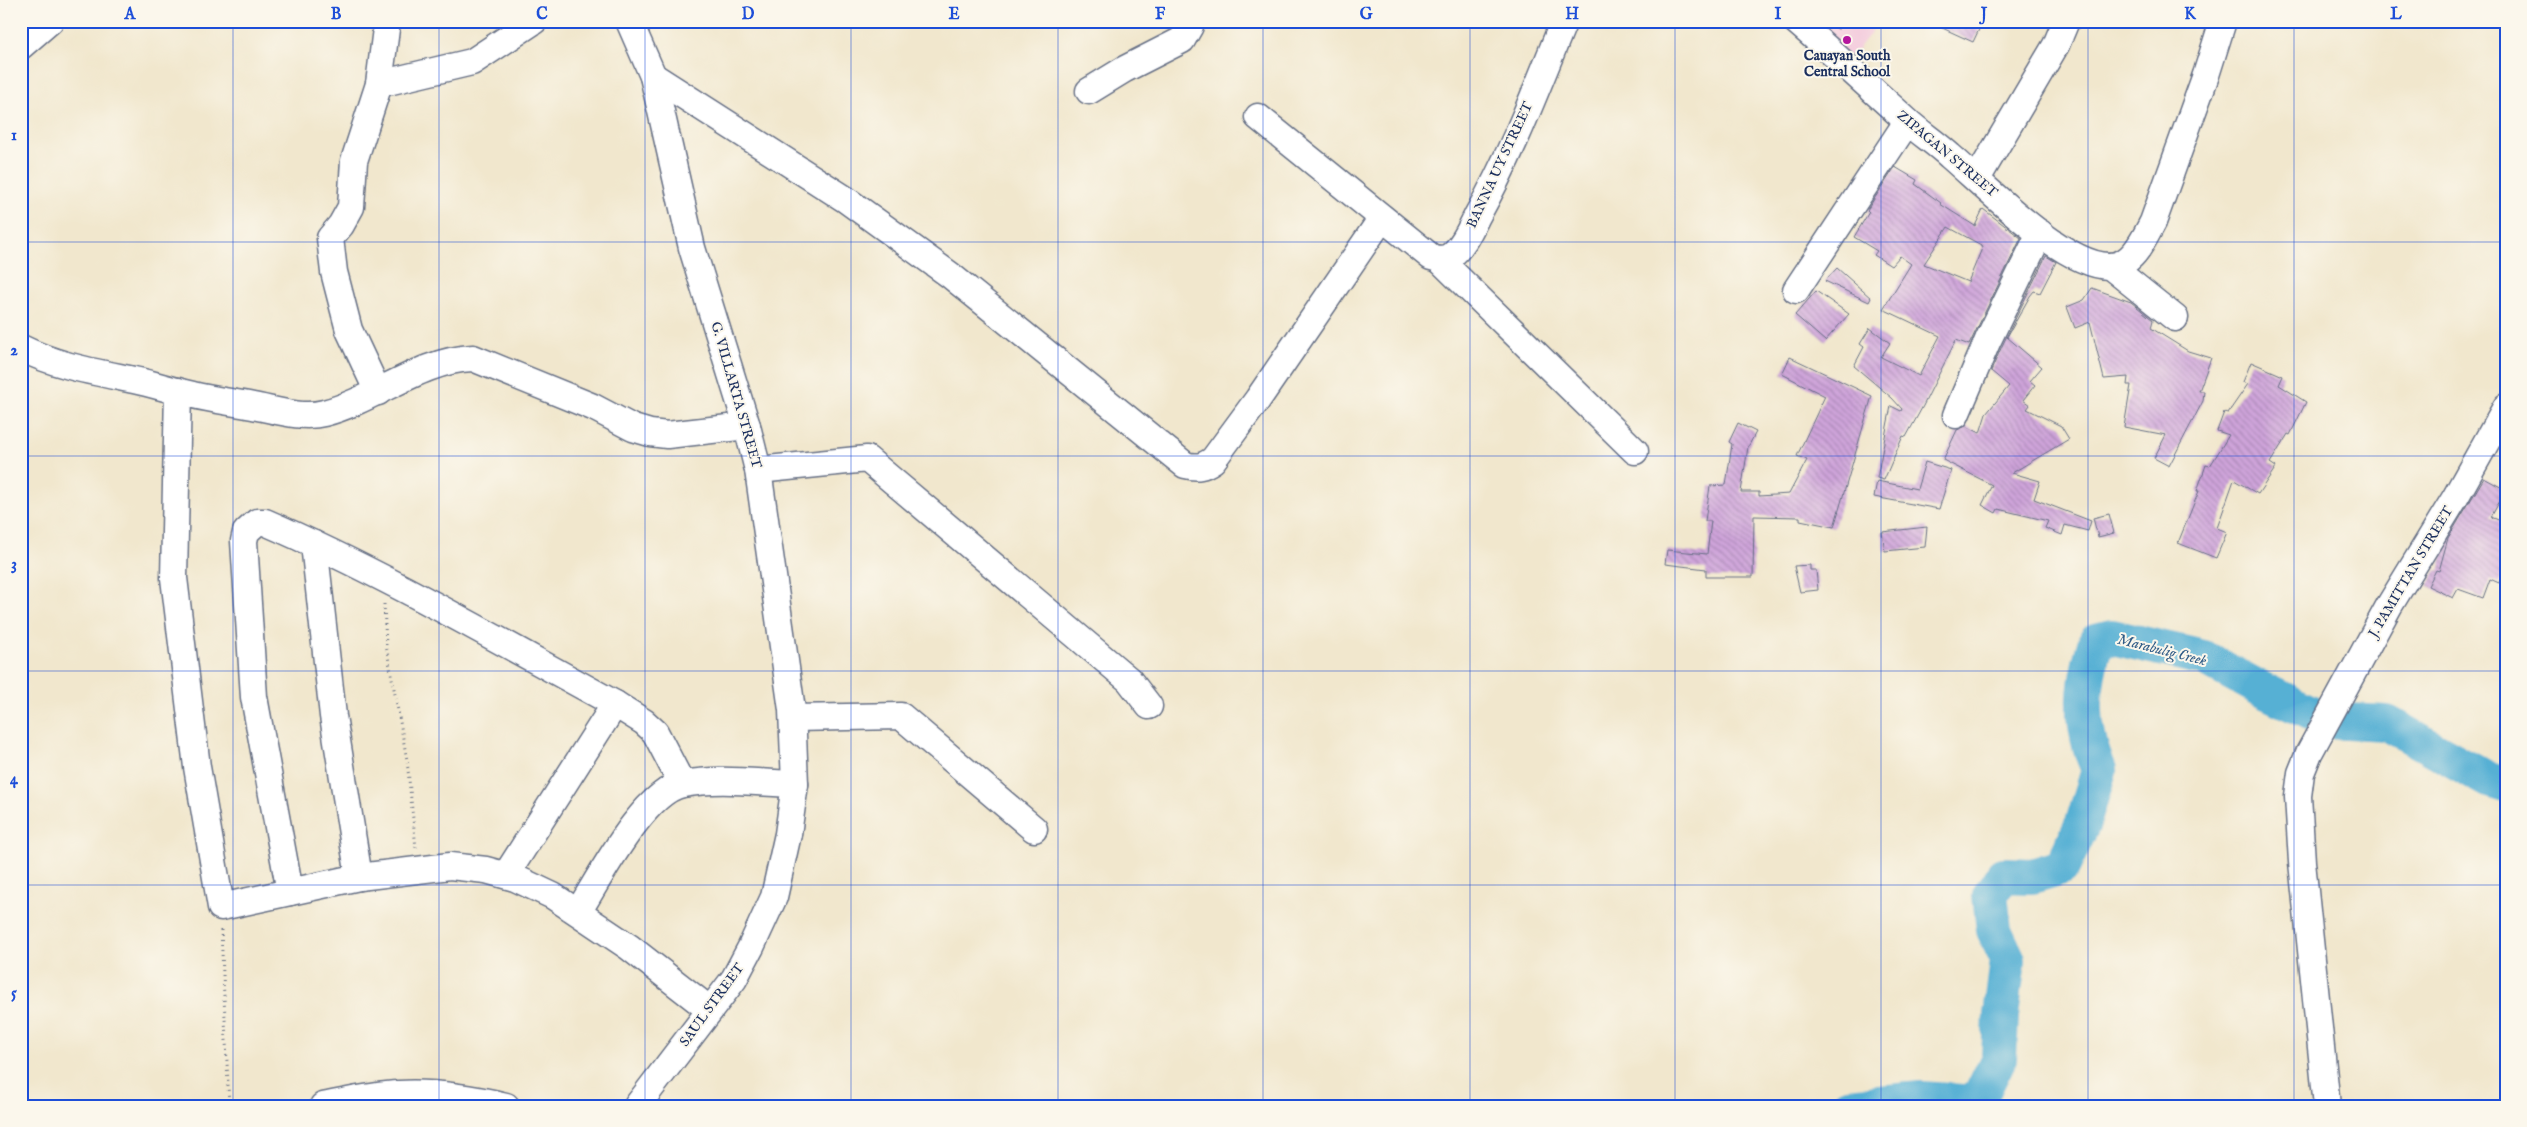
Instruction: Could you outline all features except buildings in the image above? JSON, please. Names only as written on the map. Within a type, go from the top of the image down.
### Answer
[{"type":"street","points":[[21,46],[50,21]]},
{"type":"street","points":[[378,392],[349,330],[334,272],[330,238],[341,225],[351,207],[354,160],[379,84],[387,21]]},
{"type":"street","points":[[379,84],[472,62],[534,21]]},
{"type":"street","name":"G. VILLARTA STREET","points":[[629,21],[653,76],[692,248],[747,426],[758,470],[792,718],[795,784],[788,834],[774,897]]},
{"type":"street","points":[[1089,92],[1125,69],[1182,40],[1190,26],[1188,21]]},
{"type":"street","name":"BANNA UY STREET","points":[[1440,260],[1448,257],[1465,239],[1486,201],[1524,118],[1564,21]]},
{"type":"street","name":"ZIPAGAN STREET","points":[[1796,21],[1907,122],[2040,233],[2069,253],[2094,264],[2110,266]]},
{"type":"street","points":[[1977,179],[2056,45],[2066,21]]},
{"type":"street","points":[[2110,266],[2122,262],[2130,256],[2140,245],[2153,222],[2223,21]]},
{"type":"street","points":[[653,76],[845,198],[950,275],[1185,466],[1194,468],[1203,467],[1213,460],[1258,399],[1382,218]]},
{"type":"street","points":[[1258,117],[1431,257],[1440,260],[1635,451]]},
{"type":"street","points":[[1796,290],[1907,122]]},
{"type":"street","points":[[1956,415],[1988,340],[2040,233]]},
{"type":"street","points":[[2110,266],[2175,318]]},
{"type":"street","points":[[21,348],[60,364],[178,391],[301,414],[322,414],[378,392],[438,364],[457,358],[473,358],[593,407],[633,428],[650,433],[666,434],[747,426]]},
{"type":"street","points":[[178,391],[174,578],[197,767],[221,907],[359,877],[450,866],[506,875],[554,896],[629,947],[710,1010]]},
{"type":"street","name":"J. PAMITTAN STREET","points":[[2327,1106],[2302,862],[2298,796],[2301,773],[2317,737],[2389,606],[2456,498],[2506,407]]},
{"type":"street","points":[[758,470],[867,459],[1129,680],[1149,706]]},
{"type":"street","points":[[290,892],[254,697],[244,541],[246,532],[252,525],[265,522],[383,578],[615,704],[644,722],[655,732],[682,784]]},
{"type":"street","points":[[314,544],[333,716],[359,877]]},
{"type":"street","points":[[506,875],[615,704]]},
{"type":"street","points":[[792,718],[901,716],[1034,829]]},
{"type":"street","points":[[578,912],[632,827],[648,807],[663,793],[682,784],[714,782],[795,784]]},
{"type":"street","name":"SAUL STREET","points":[[637,1106],[734,979],[752,948],[774,897]]},
{"type":"street","points":[[323,1106],[370,1097],[401,1094],[478,1100],[506,1106]]},
{"type":"path","points":[[383,578],[386,645],[407,760],[419,870]]},
{"type":"path","points":[[221,907],[229,1106]]},
{"type":"shaded area","name":"Cauayan South Central School","points":[[1807,21],[1880,21],[1851,58]]},
{"type":"waterway","name":"Marabulig Creek","points":[[1848,1106],[1921,1099],[1977,1103],[1999,1058],[2001,1015],[2008,960],[1994,930],[1990,895],[2003,875],[2032,876],[2062,867],[2083,823],[2099,770],[2088,737],[2085,706],[2088,674],[2096,641],[2112,637],[2204,658],[2263,690],[2326,720],[2387,723],[2489,780],[2506,785]]},
{"type":"place","name":"Cauayan South Central School","points":[[1847,40]]}]
